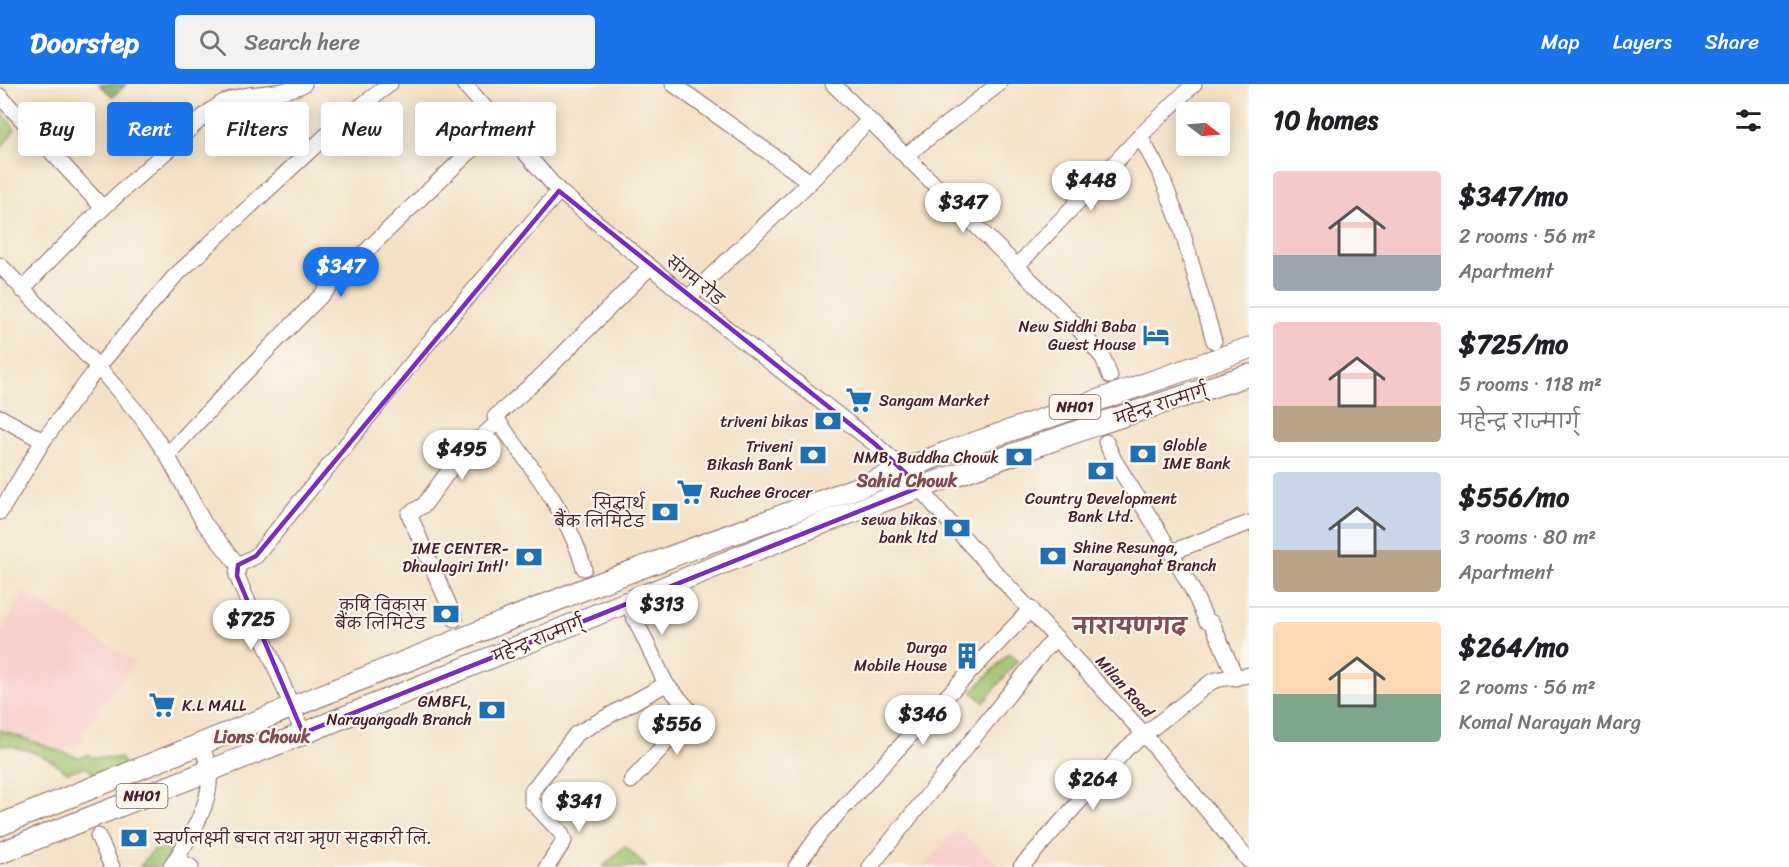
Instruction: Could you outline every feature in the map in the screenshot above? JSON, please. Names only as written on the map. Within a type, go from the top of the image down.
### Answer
[{"type":"highway","name":"महेन्द्र राज्मार्ग्","points":[[0,825],[592,586],[903,469],[1116,392],[1249,348]]},
{"type":"highway","name":"महेन्द्र राज्मार्ग्","points":[[0,853],[825,522],[1096,425],[1249,375]]},
{"type":"street","points":[[22,290],[59,249],[103,208],[224,102],[241,97],[286,92],[304,84]]},
{"type":"street","points":[[0,512],[42,441],[98,367],[174,277],[345,118],[390,84]]},
{"type":"street","name":"संगम रोड","points":[[464,84],[479,102]]},
{"type":"street","points":[[673,84],[810,182]]},
{"type":"street","points":[[833,84],[1073,322],[1103,358],[1110,376]]},
{"type":"street","points":[[906,155],[999,84]]},
{"type":"street","points":[[1018,266],[1140,136],[1194,84]]},
{"type":"street","points":[[0,96],[103,208]]},
{"type":"street","points":[[688,298],[810,182],[869,120]]},
{"type":"street","points":[[1140,136],[1161,175],[1180,224],[1214,341]]},
{"type":"street","points":[[167,455],[279,336],[465,156]]},
{"type":"street","name":"संगम रोड","points":[[527,156],[559,191],[688,298],[866,437],[920,487]]},
{"type":"street","points":[[238,565],[256,556],[429,342],[559,191]]},
{"type":"street","points":[[584,568],[570,528],[545,487],[495,417],[538,379],[650,267]]},
{"type":"street","points":[[3,275],[22,290],[98,367],[142,418],[167,455],[204,524],[238,565],[237,576],[303,732]]},
{"type":"street","points":[[0,417],[42,441]]},
{"type":"street","points":[[454,619],[409,514],[424,505],[459,457],[499,421]]},
{"type":"street","points":[[1021,867],[1128,748],[1144,734],[1211,682],[1221,677],[1242,677],[1212,623],[1206,620],[1192,589],[1114,460],[1106,442]]},
{"type":"street","name":"Milan Road","points":[[920,487],[1144,734],[1249,861]]},
{"type":"street","points":[[1171,552],[1249,523]]},
{"type":"street","points":[[627,602],[666,684],[692,711],[692,716],[631,781]]},
{"type":"street","points":[[796,867],[821,832],[1031,609]]},
{"type":"street","points":[[870,867],[1044,649],[1056,638]]},
{"type":"street","points":[[547,867],[564,841],[561,833],[532,802],[532,791],[576,734],[666,684]]},
{"type":"street","points":[[191,867],[173,863],[205,807],[210,786],[209,771],[202,744]]},
{"type":"street","points":[[98,836],[112,867]]},
{"type":"highlighted area","points":[[559,191],[875,444],[920,487],[303,733],[237,576],[238,565],[256,556]]},
{"type":"shaded area","points":[[24,591],[135,663],[83,731],[85,742],[62,750],[0,730],[0,633]]},
{"type":"shaded area","points":[[957,829],[987,855],[1000,867],[924,867]]},
{"type":"green space","points":[[99,84],[126,84],[113,97]]},
{"type":"green space","points":[[0,110],[15,129],[0,150]]},
{"type":"green space","points":[[1009,653],[1018,660],[984,702],[972,692]]},
{"type":"green space","points":[[0,730],[79,758],[89,754],[91,757],[120,758],[126,766],[98,777],[85,767],[67,772],[36,753],[0,745]]},
{"type":"green space","points":[[625,846],[646,867],[603,867]]},
{"type":"green space","points":[[153,850],[172,850],[161,867],[140,867]]},
{"type":"place","name":"New Siddhi Baba Guest House","points":[[1156,335]]},
{"type":"place","name":"Sangam Market","points":[[859,400]]},
{"type":"place","name":"triveni bikas","points":[[828,421]]},
{"type":"place","name":"Globle IME Bank","points":[[1143,454]]},
{"type":"place","name":"Triveni Bikash Bank","points":[[813,455]]},
{"type":"place","name":"NMB, Buddha Chowk","points":[[1019,457]]},
{"type":"place","name":"Country Development Bank Ltd.","points":[[1101,471]]},
{"type":"place","name":"Ruchee Grocer","points":[[690,492]]},
{"type":"place","name":"सिद्धार्थ बैंक लिमिटेड","points":[[665,512]]},
{"type":"place","name":"sewa bikas bank ltd","points":[[957,528]]},
{"type":"place","name":"Shine Resunga, Narayanghat Branch","points":[[1053,556]]},
{"type":"place","name":"IME CENTER- Dhaulagiri Intl'","points":[[529,557]]},
{"type":"place","name":"कृषि विकास बैंक लिमिटेड","points":[[446,614]]},
{"type":"place","name":"Durga Mobile House","points":[[967,656]]},
{"type":"place","name":"K.L MALL","points":[[162,705]]},
{"type":"place","name":"GMBFL, Narayangadh Branch","points":[[492,710]]},
{"type":"place","name":"स्वर्णलक्ष्मी बचत तथा ऋण सहकारी लि.","points":[[134,838]]},
{"type":"district","name":"Sahid Chowk","points":[[907,481]]},
{"type":"district","name":"नारायणगढ","points":[[1130,626]]},
{"type":"district","name":"Lions Chowk","points":[[262,737]]}]
